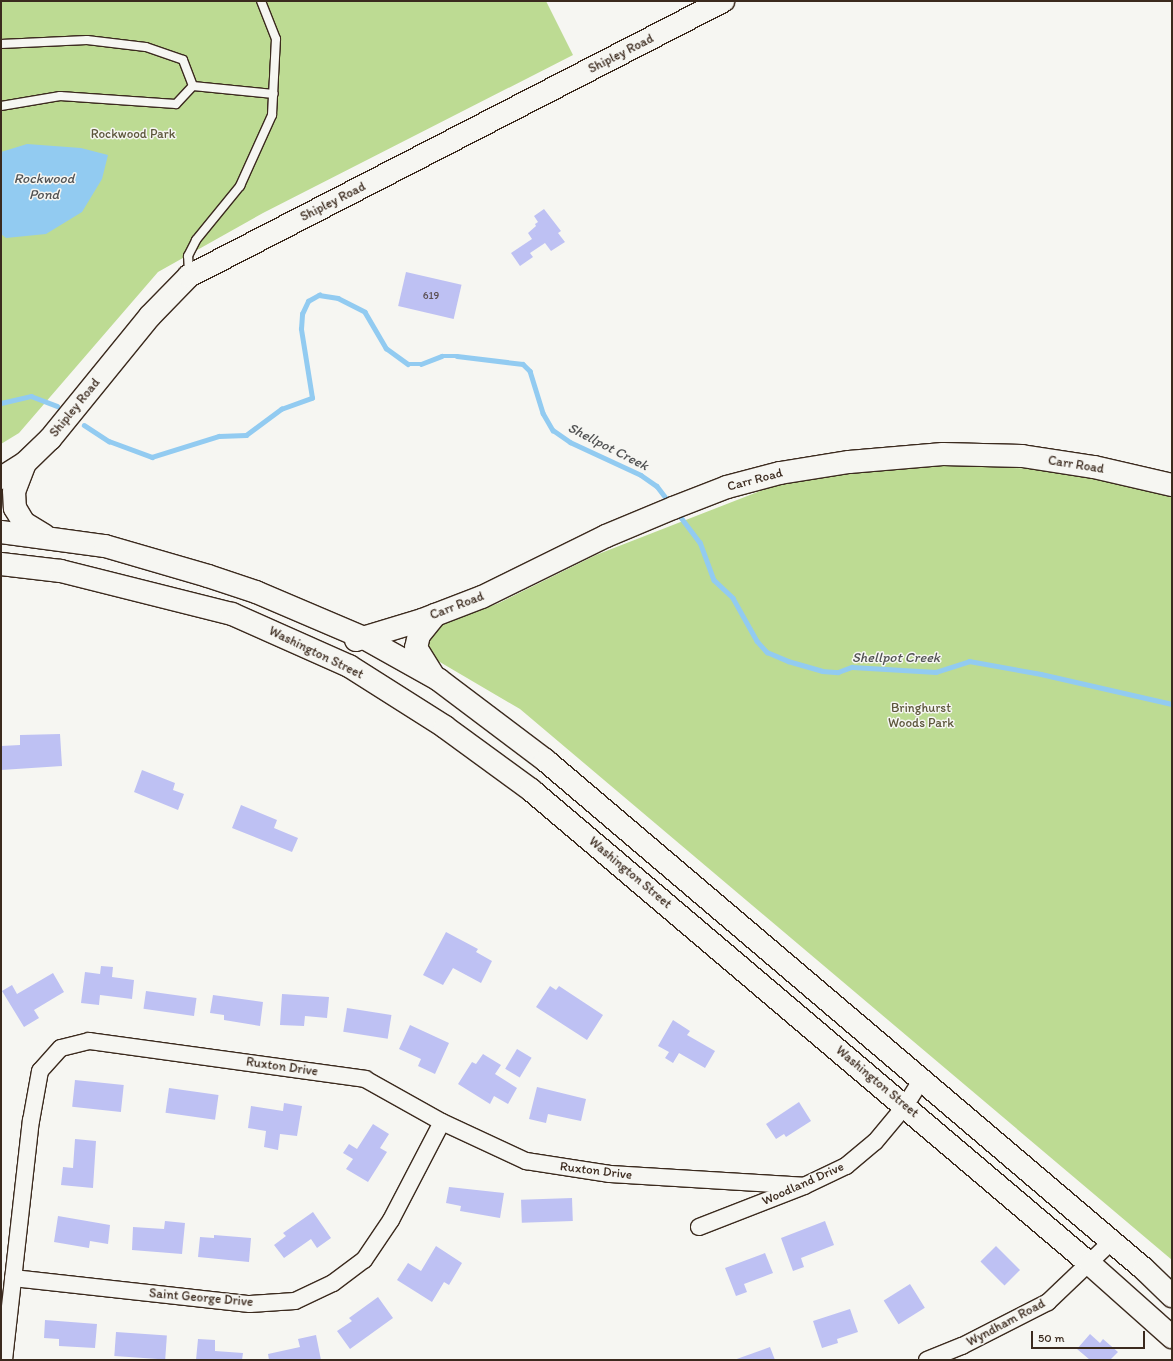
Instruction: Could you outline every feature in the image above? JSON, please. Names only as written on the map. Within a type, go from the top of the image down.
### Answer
[{"type":"main road","name":"Shipley Road","points":[[1,478],[24,463],[50,438],[150,316],[189,276],[723,1]]},
{"type":"main road","name":"Carr Road","points":[[232,614],[310,639],[349,642],[380,638],[435,615],[482,598],[606,536],[727,487],[780,473],[849,462],[943,454],[1022,456],[1094,467],[1172,484]]},
{"type":"main road","points":[[24,463],[16,481],[15,508],[24,523],[47,537]]},
{"type":"main road","points":[[1,532],[105,546],[208,576],[256,592],[380,638],[439,680],[545,760],[1112,1241],[1172,1296]]},
{"type":"main road","name":"Washington Street","points":[[1,564],[61,571],[232,614],[349,666],[445,726],[531,790],[905,1106],[1090,1264],[1172,1337]]},
{"type":"main road","points":[[435,615],[419,635],[416,648],[429,670],[439,680]]},
{"type":"main road","points":[[380,638],[384,672],[389,684],[404,700]]},
{"type":"street","name":"Ruxton Drive","points":[[4,1360],[31,1121],[40,1071],[61,1048],[88,1042],[365,1078],[442,1122],[526,1161],[610,1174],[804,1186]]},
{"type":"street","name":"Woodland Drive","points":[[699,1227],[804,1186],[846,1166],[875,1142],[905,1106],[922,1080]]},
{"type":"street","name":"Saint George Drive","points":[[13,1278],[250,1304],[295,1302],[333,1282],[364,1260],[391,1220],[442,1122]]},
{"type":"street","name":"Wyndham Road","points":[[927,1360],[962,1346],[1048,1302],[1090,1264],[1112,1241]]},
{"type":"lane","points":[[189,276],[188,256],[196,240],[240,186],[272,115],[276,39],[261,1]]},
{"type":"lane","points":[[1,44],[87,40],[146,47],[183,60],[193,86]]},
{"type":"lane","points":[[193,86],[274,94]]},
{"type":"lane","points":[[1,106],[60,96],[176,104],[193,86]]},
{"type":"green space","name":"Rockwood Park","points":[[1,1],[546,1],[573,55],[263,213],[158,272],[19,433],[1,444]]},
{"type":"green space","name":"Bringhurst Woods Park","points":[[943,464],[1050,470],[1172,495],[1172,1260],[520,709],[433,658],[427,650],[427,640],[441,625],[499,603],[596,555],[778,484],[854,469]]},
{"type":"water","name":"Rockwood Pond","points":[[27,144],[81,148],[108,155],[102,179],[82,212],[46,234],[6,238],[1,234],[1,152]]},
{"type":"building","points":[[544,209],[561,231],[558,233],[565,242],[551,251],[545,243],[530,253],[533,257],[520,266],[511,253],[532,239],[528,233],[536,226],[535,224],[538,222],[534,216]]},
{"type":"building","points":[[406,272],[462,285],[454,319],[398,306]]},
{"type":"building","points":[[60,734],[62,766],[1,770],[1,746],[20,745],[20,735]]},
{"type":"building","points":[[142,770],[175,783],[173,790],[184,794],[178,810],[134,792]]},
{"type":"building","points":[[241,805],[277,820],[274,828],[298,838],[292,852],[232,828]]},
{"type":"building","points":[[446,932],[478,949],[476,952],[492,961],[481,983],[453,968],[443,985],[423,975]]},
{"type":"building","points":[[101,966],[113,967],[112,977],[134,980],[132,999],[100,995],[99,1005],[81,1003],[85,972],[100,974]]},
{"type":"building","points":[[53,973],[64,992],[34,1010],[39,1018],[24,1027],[2,991],[12,985],[17,994]]},
{"type":"building","points":[[550,986],[556,990],[559,986],[603,1015],[587,1040],[536,1007]]},
{"type":"building","points":[[146,991],[197,998],[194,1016],[143,1009]]},
{"type":"building","points":[[282,994],[329,997],[327,1018],[305,1016],[304,1026],[280,1025]]},
{"type":"building","points":[[213,995],[263,1002],[260,1026],[224,1020],[224,1015],[210,1013]]},
{"type":"building","points":[[347,1008],[391,1015],[388,1039],[343,1032]]},
{"type":"building","points":[[673,1020],[690,1031],[687,1035],[715,1051],[705,1068],[679,1053],[673,1063],[665,1058],[669,1052],[658,1046]]},
{"type":"building","points":[[410,1025],[449,1043],[435,1074],[418,1066],[421,1059],[399,1049]]},
{"type":"building","points":[[517,1049],[532,1058],[520,1077],[505,1069]]},
{"type":"building","points":[[483,1054],[501,1065],[495,1074],[517,1088],[508,1104],[494,1096],[490,1104],[458,1084],[472,1062],[476,1064]]},
{"type":"building","points":[[75,1080],[124,1085],[121,1112],[72,1107]]},
{"type":"building","points":[[537,1087],[586,1099],[581,1121],[548,1114],[546,1123],[529,1119]]},
{"type":"building","points":[[169,1088],[219,1095],[215,1120],[166,1113]]},
{"type":"building","points":[[799,1102],[811,1121],[786,1137],[784,1134],[776,1139],[766,1124]]},
{"type":"building","points":[[284,1103],[302,1106],[297,1136],[280,1134],[278,1150],[264,1147],[266,1131],[248,1128],[251,1106],[283,1111]]},
{"type":"building","points":[[373,1124],[389,1134],[380,1148],[387,1152],[368,1182],[346,1169],[353,1159],[343,1153],[349,1144],[357,1149]]},
{"type":"building","points":[[75,1139],[96,1141],[93,1188],[61,1185],[63,1167],[73,1168]]},
{"type":"building","points":[[449,1187],[504,1193],[500,1218],[460,1211],[461,1206],[446,1203]]},
{"type":"building","points":[[572,1198],[573,1221],[522,1223],[521,1200]]},
{"type":"building","points":[[313,1212],[331,1238],[317,1248],[311,1239],[284,1258],[274,1245],[286,1236],[283,1233]]},
{"type":"building","points":[[58,1216],[110,1225],[108,1244],[90,1241],[89,1248],[54,1242]]},
{"type":"building","points":[[165,1221],[185,1223],[182,1254],[132,1250],[133,1227],[164,1229]]},
{"type":"building","points":[[825,1221],[834,1245],[801,1258],[804,1267],[793,1271],[781,1238]]},
{"type":"building","points":[[214,1235],[251,1238],[249,1262],[198,1257],[200,1237],[214,1238]]},
{"type":"building","points":[[436,1246],[462,1263],[449,1285],[444,1282],[432,1302],[397,1280],[408,1263],[421,1271]]},
{"type":"building","points":[[996,1246],[1020,1270],[1004,1286],[980,1262]]},
{"type":"building","points":[[765,1253],[773,1273],[744,1284],[747,1292],[736,1296],[725,1268]]},
{"type":"building","points":[[910,1284],[925,1308],[899,1324],[884,1300]]},
{"type":"building","points":[[378,1297],[393,1318],[350,1349],[337,1331],[352,1321],[349,1318]]},
{"type":"building","points":[[850,1309],[858,1332],[837,1339],[838,1343],[822,1348],[813,1321]]},
{"type":"building","points":[[45,1320],[97,1324],[95,1348],[59,1346],[59,1339],[44,1338]]},
{"type":"building","points":[[116,1332],[167,1336],[165,1359],[114,1356]]},
{"type":"building","points":[[1090,1334],[1100,1343],[1103,1339],[1118,1352],[1110,1360],[1090,1360],[1077,1349]]},
{"type":"building","points":[[316,1335],[321,1360],[269,1360],[268,1354],[300,1347],[298,1339]]},
{"type":"building","points":[[198,1339],[215,1340],[215,1351],[243,1353],[242,1360],[196,1360]]},
{"type":"building","points":[[770,1347],[775,1360],[734,1360]]},
{"type":"waterway","name":"Shellpot Creek","points":[[84,425],[109,441],[152,457],[219,436],[246,435],[281,409],[312,398],[301,329],[302,314],[308,301],[319,295],[338,298],[365,312],[386,348],[408,364],[421,364],[442,356],[457,356],[523,364],[530,371],[543,413],[553,430],[570,442],[641,475],[657,486],[670,503]]},
{"type":"waterway","name":"Shellpot Creek","points":[[1,403],[31,396],[57,406]]},
{"type":"waterway","name":"Shellpot Creek","points":[[677,512],[700,542],[714,580],[733,598],[757,641],[767,652],[788,661],[822,671],[838,672],[852,667],[936,672],[969,661],[1041,674],[1172,704]]}]
